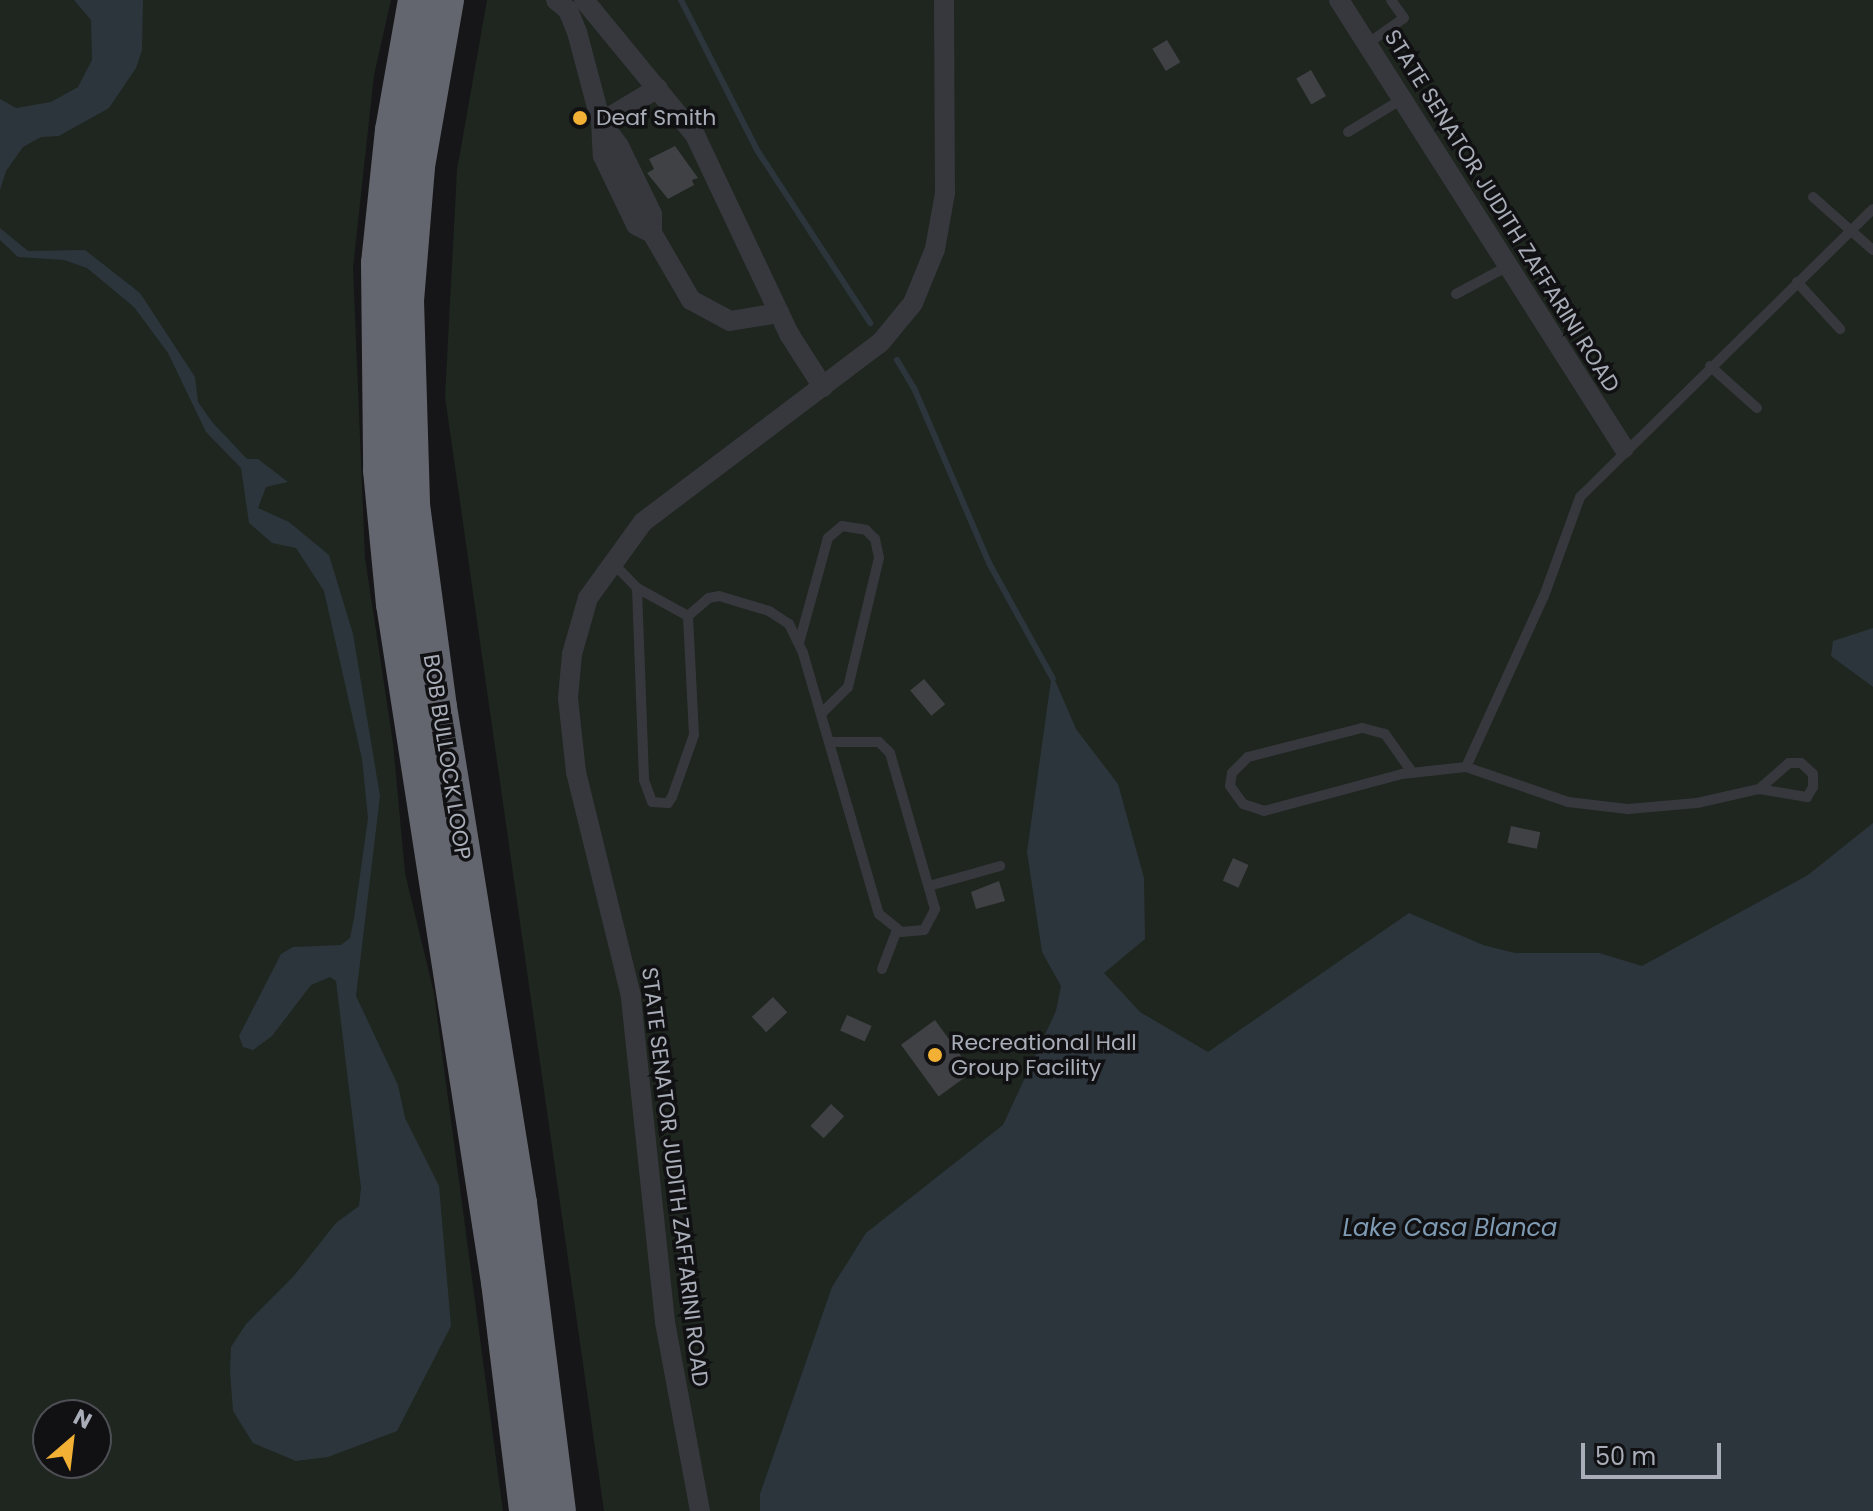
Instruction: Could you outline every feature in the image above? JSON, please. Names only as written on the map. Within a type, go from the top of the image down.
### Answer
[{"type":"highway","name":"BOB BULLOCK LOOP","points":[[440,6],[393,130],[379,263],[382,484],[394,604],[499,1282],[527,1511]]},
{"type":"highway","name":"BOB BULLOCK LOOP","points":[[440,6],[417,167],[406,300],[412,505],[439,707],[519,1203],[558,1511]]},
{"type":"street","points":[[556,0],[568,10],[577,32],[601,122],[619,146],[652,214],[652,233],[683,290],[702,309],[738,322],[779,313]]},
{"type":"street","points":[[584,0],[658,88],[703,148],[779,313],[823,387]]},
{"type":"street","name":"STATE SENATOR JUDITH ZAFFARINI ROAD","points":[[700,1511],[665,1322],[631,996],[582,800],[568,718],[576,635],[588,598],[611,561],[656,511],[823,387],[904,317],[935,249],[947,173],[944,0]]},
{"type":"street","name":"STATE SENATOR JUDITH ZAFFARINI ROAD","points":[[1339,0],[1624,448]]},
{"type":"street","points":[[601,122],[658,88]]},
{"type":"lane","points":[[1367,44],[1404,18],[1391,0]]},
{"type":"lane","points":[[1348,132],[1402,99]]},
{"type":"lane","points":[[1813,197],[1848,232],[1873,250]]},
{"type":"lane","points":[[1466,767],[1544,596],[1572,511],[1624,448],[1873,209]]},
{"type":"lane","points":[[1456,294],[1508,266]]},
{"type":"lane","points":[[1797,282],[1840,329]]},
{"type":"lane","points":[[1710,366],[1757,408]]},
{"type":"lane","points":[[799,643],[828,538],[849,525],[866,530],[875,539],[879,558],[848,687],[821,714]]},
{"type":"lane","points":[[611,561],[637,588],[688,616]]},
{"type":"lane","points":[[637,588],[644,780],[652,802],[659,805],[672,797],[694,735],[688,616]]},
{"type":"lane","points":[[688,616],[709,598],[731,598],[782,618],[799,643],[879,914],[897,930],[913,933],[932,921],[935,909],[890,753],[879,742],[829,742]]},
{"type":"lane","points":[[1412,772],[1392,740],[1362,728],[1248,757],[1232,773],[1230,786],[1243,804],[1264,811],[1412,772],[1466,767],[1547,796],[1606,809],[1686,804],[1759,789],[1807,797],[1813,787],[1813,774],[1801,763],[1789,763],[1759,789]]},
{"type":"lane","points":[[929,886],[1000,866]]},
{"type":"lane","points":[[882,969],[897,930]]},
{"type":"shaded area","points":[[0,0],[391,0],[374,75],[353,268],[365,558],[393,743],[405,873],[434,993],[503,1511],[0,1511]]},
{"type":"shaded area","points":[[487,0],[1873,0],[1873,1511],[604,1511],[445,397],[457,170]]},
{"type":"water","points":[[74,0],[143,0],[142,50],[136,68],[109,108],[59,136],[41,137],[23,147],[6,171],[0,190],[0,99],[16,108],[51,102],[78,87],[92,60],[91,20]]},
{"type":"water","points":[[0,228],[28,251],[85,250],[140,293],[195,377],[198,402],[213,423],[247,459],[258,459],[288,482],[266,487],[258,508],[289,522],[329,555],[353,634],[380,796],[356,996],[398,1085],[405,1118],[439,1186],[451,1326],[397,1431],[328,1457],[296,1461],[253,1443],[233,1411],[230,1371],[231,1347],[246,1324],[293,1277],[336,1223],[359,1206],[361,1188],[336,981],[330,977],[311,985],[272,1036],[253,1050],[243,1047],[239,1036],[281,954],[293,947],[341,945],[350,938],[354,918],[368,818],[362,759],[324,591],[296,548],[272,543],[249,523],[241,468],[206,432],[168,353],[134,307],[87,268],[64,260],[18,257],[0,240]]},
{"type":"water","points":[[1873,628],[1873,687],[1831,656],[1833,641]]},
{"type":"water","name":"Lake Casa Blanca","points":[[1052,673],[1076,729],[1118,784],[1144,878],[1145,939],[1104,973],[1140,1012],[1208,1052],[1409,913],[1483,945],[1515,953],[1599,953],[1642,966],[1808,875],[1873,823],[1873,1511],[760,1511],[760,1494],[832,1287],[866,1233],[1003,1125],[1056,1011],[1061,986],[1042,952],[1027,852]]},
{"type":"building","points":[[1167,40],[1180,62],[1166,71],[1152,49]]},
{"type":"building","points":[[1311,70],[1326,96],[1311,104],[1296,78]]},
{"type":"building","points":[[675,146],[698,178],[692,180],[694,185],[668,199],[647,173],[654,169],[649,159]]},
{"type":"building","points":[[924,679],[945,704],[931,716],[910,691]]},
{"type":"building","points":[[1511,826],[1540,832],[1537,849],[1507,843]]},
{"type":"building","points":[[1233,858],[1249,865],[1238,888],[1223,881]]},
{"type":"building","points":[[999,881],[1005,901],[976,909],[971,892]]},
{"type":"building","points":[[773,997],[787,1012],[766,1032],[752,1017]]},
{"type":"building","points":[[847,1015],[872,1026],[865,1042],[840,1031]]},
{"type":"building","name":"Recreational Hall Group Facility","points":[[935,1020],[973,1072],[939,1096],[901,1045]]},
{"type":"building","points":[[831,1104],[844,1116],[824,1138],[811,1126]]},
{"type":"waterway","points":[[681,0],[757,150],[870,323]]},
{"type":"waterway","points":[[897,360],[914,388],[989,563],[1053,679]]},
{"type":"place","name":"Deaf Smith","points":[[580,118]]},
{"type":"place","name":"Recreational Hall Group Facility","points":[[935,1055]]}]
